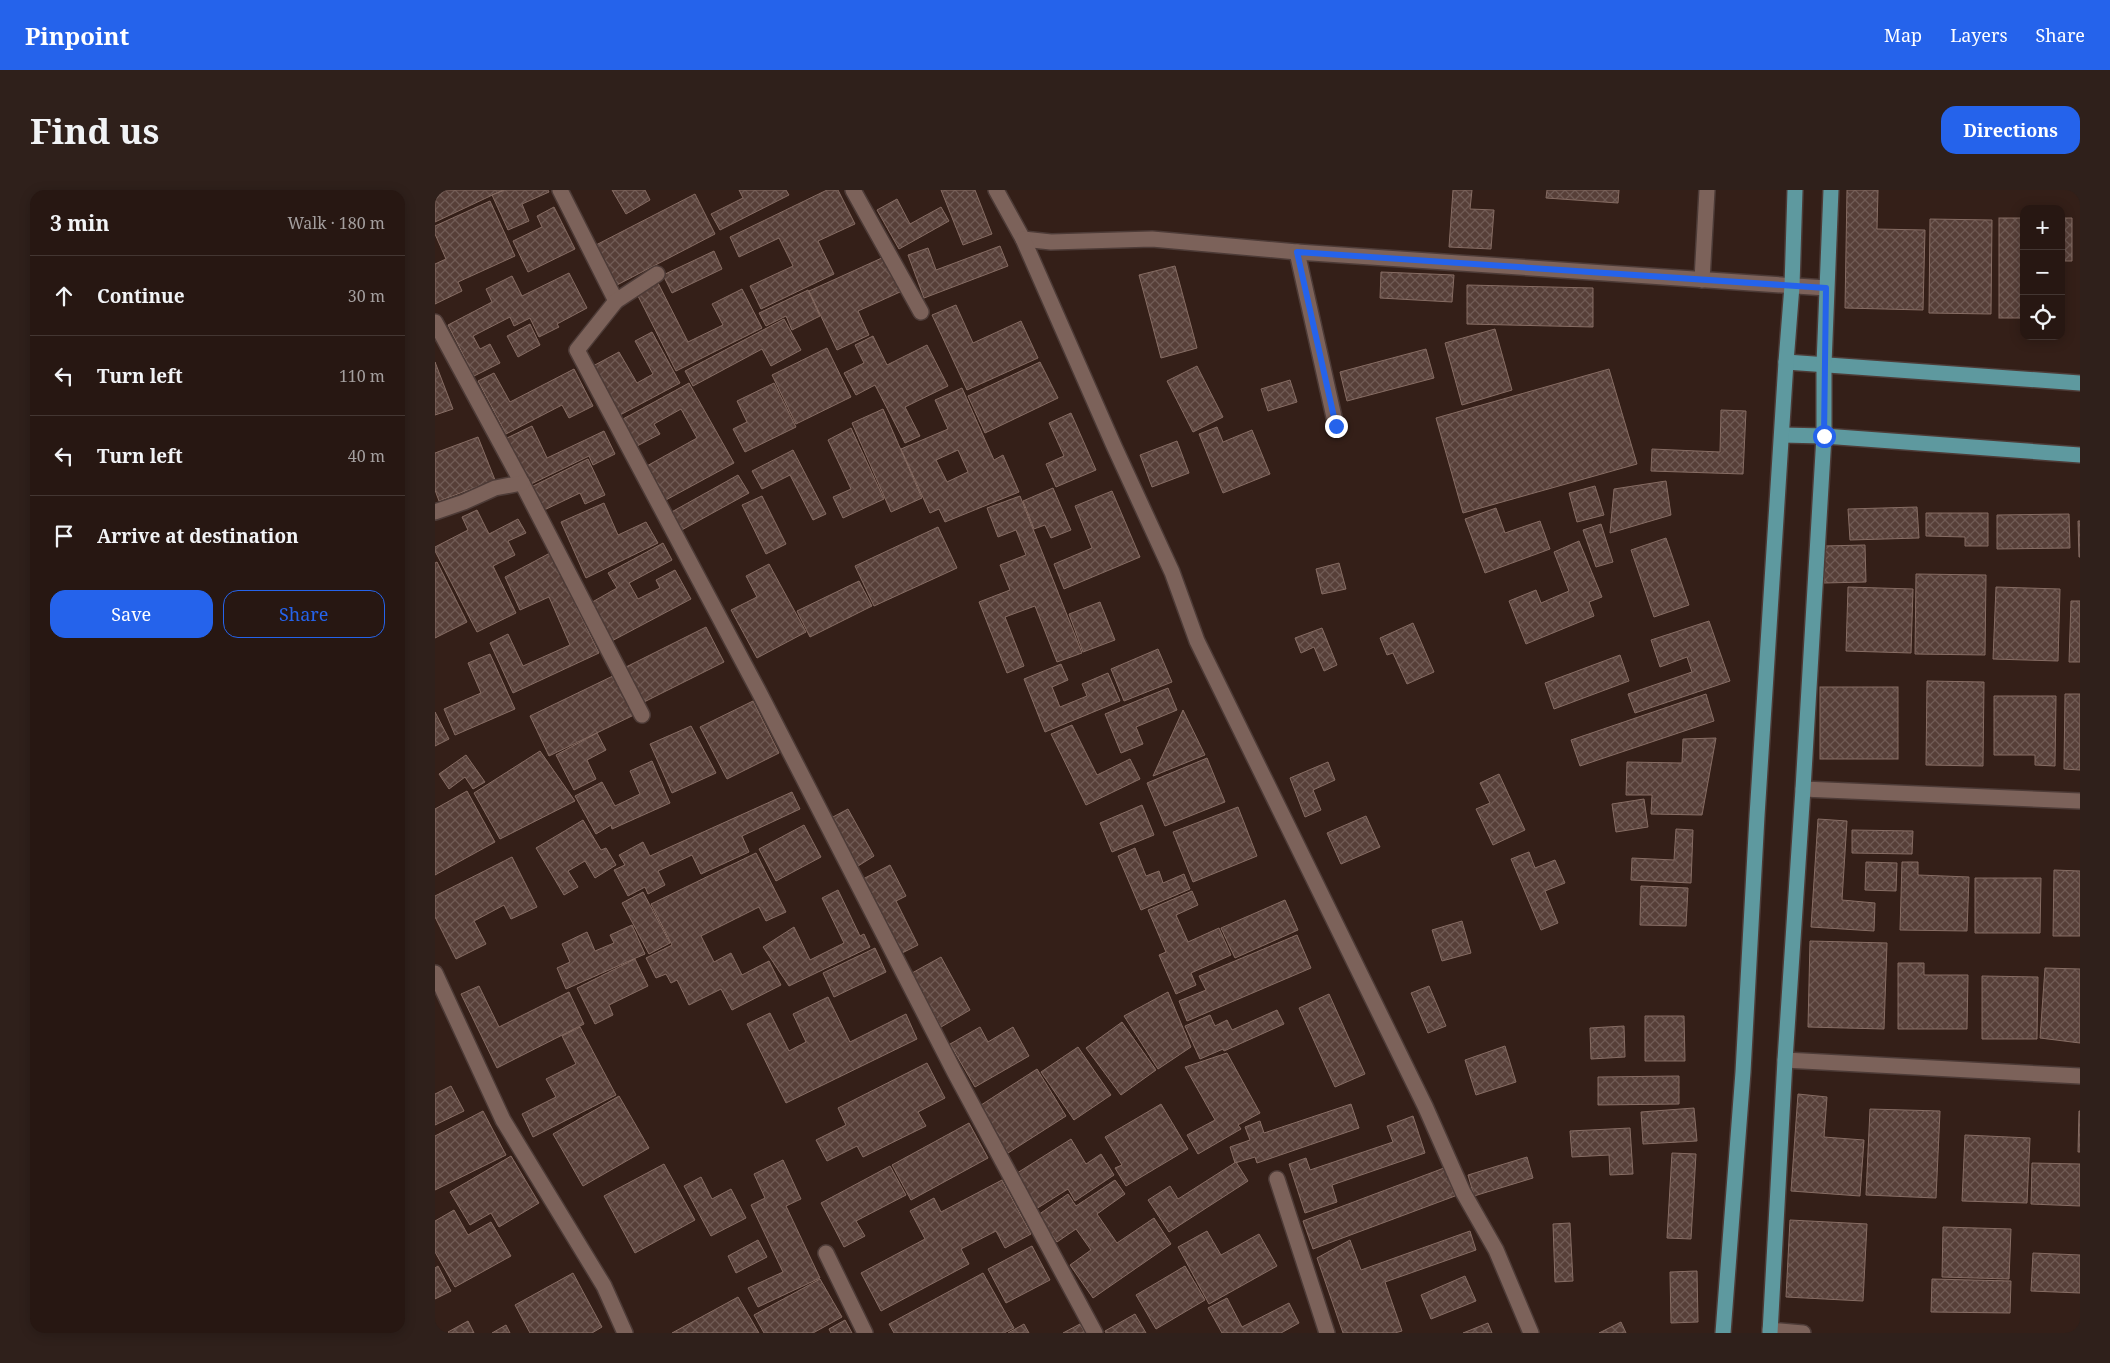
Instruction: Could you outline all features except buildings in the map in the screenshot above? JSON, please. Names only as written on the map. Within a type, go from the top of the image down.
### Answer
[{"type":"main road","points":[[1723,1333],[1743,1072],[1785,362],[1792,286],[1795,190]]},
{"type":"main road","points":[[1770,1332],[1824,436],[1826,288],[1831,190]]},
{"type":"main road","points":[[1785,362],[2080,383]]},
{"type":"main road","points":[[1782,435],[1824,436],[2080,455]]},
{"type":"street","points":[[560,190],[616,301]]},
{"type":"street","points":[[853,190],[921,312]]},
{"type":"street","points":[[996,190],[1023,239],[1172,572],[1197,641],[1425,1106],[1463,1192],[1496,1250],[1531,1333]]},
{"type":"street","points":[[1702,280],[1707,190]]},
{"type":"street","points":[[1023,239],[1051,242],[1152,239],[1297,252],[1826,288]]},
{"type":"street","points":[[1297,252],[1336,426]]},
{"type":"street","points":[[657,274],[616,301],[577,350],[759,692],[955,1073],[1095,1333]]},
{"type":"street","points":[[435,322],[522,483],[642,715]]},
{"type":"street","points":[[435,512],[495,488],[522,483]]},
{"type":"street","points":[[1803,789],[2080,801]]},
{"type":"street","points":[[435,973],[503,1120],[604,1286],[625,1333]]},
{"type":"street","points":[[1785,1060],[2080,1076]]},
{"type":"street","points":[[1277,1179],[1327,1333]]},
{"type":"street","points":[[826,1254],[865,1333]]},
{"type":"street","points":[[1770,1332],[1803,1333]]},
{"type":"route","points":[[1336,426],[1297,252],[1826,288],[1824,436]]}]
